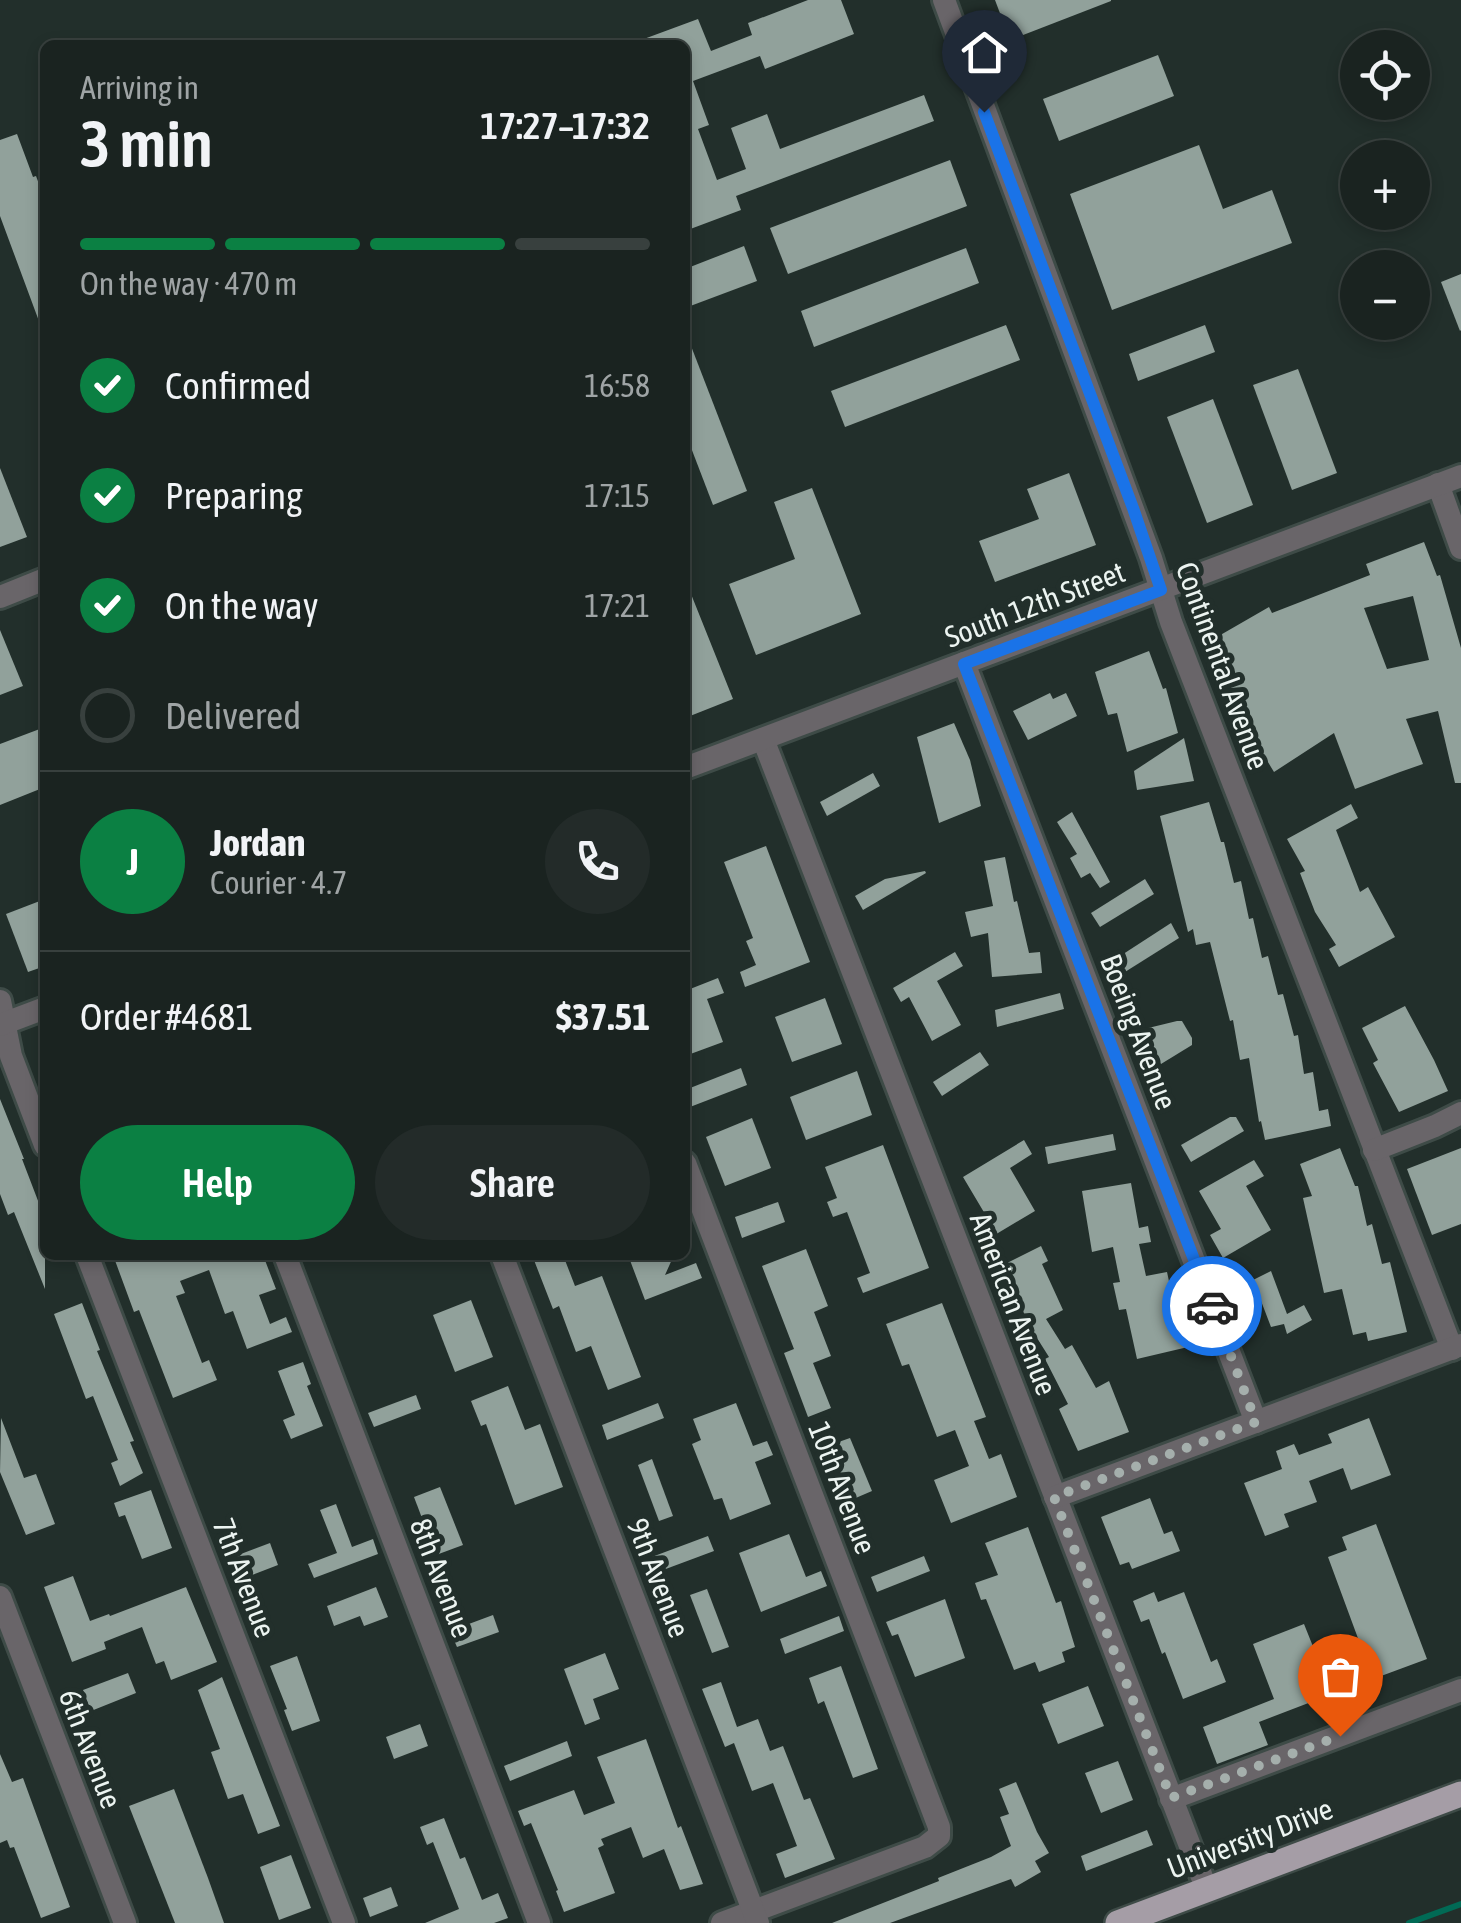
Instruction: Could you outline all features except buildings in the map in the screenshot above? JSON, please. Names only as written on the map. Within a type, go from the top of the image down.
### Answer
[{"type":"main road","name":"University Drive","points":[[1118,1923],[1461,1794]]},
{"type":"street","name":"Continental Avenue","points":[[944,0],[1145,541],[1171,622],[1374,1150],[1456,1347]]},
{"type":"street","name":"South 12th Street","points":[[690,766],[1461,476]]},
{"type":"street","points":[[1438,484],[1461,548]]},
{"type":"street","points":[[0,596],[40,582]]},
{"type":"street","name":"Boeing Avenue","points":[[964,664],[1256,1422]]},
{"type":"street","name":"American Avenue","points":[[763,739],[1207,1890]]},
{"type":"street","points":[[40,1009],[2,1017],[11,1056],[40,1132]]},
{"type":"street","points":[[1374,1150],[1461,1113]]},
{"type":"street","name":"10th Avenue","points":[[690,1175],[940,1827],[939,1836],[925,1848],[756,1917]]},
{"type":"street","name":"7th Avenue","points":[[89,1260],[344,1923]]},
{"type":"street","name":"8th Avenue","points":[[287,1260],[539,1923]]},
{"type":"street","name":"9th Avenue","points":[[504,1260],[756,1917]]},
{"type":"street","points":[[1054,1497],[1456,1347]]},
{"type":"street","name":"6th Avenue","points":[[0,1597],[124,1923]]},
{"type":"street","points":[[1171,1798],[1461,1690]]},
{"type":"street","points":[[722,1923],[756,1917]]},
{"type":"waterway","points":[[1409,1923],[1461,1904]]},
{"type":"way so far","points":[[1212,1306],[1256,1422],[1054,1497],[1171,1798],[1340,1736]]},
{"type":"route","points":[[984,112],[1161,590],[964,664],[1212,1306]]}]
